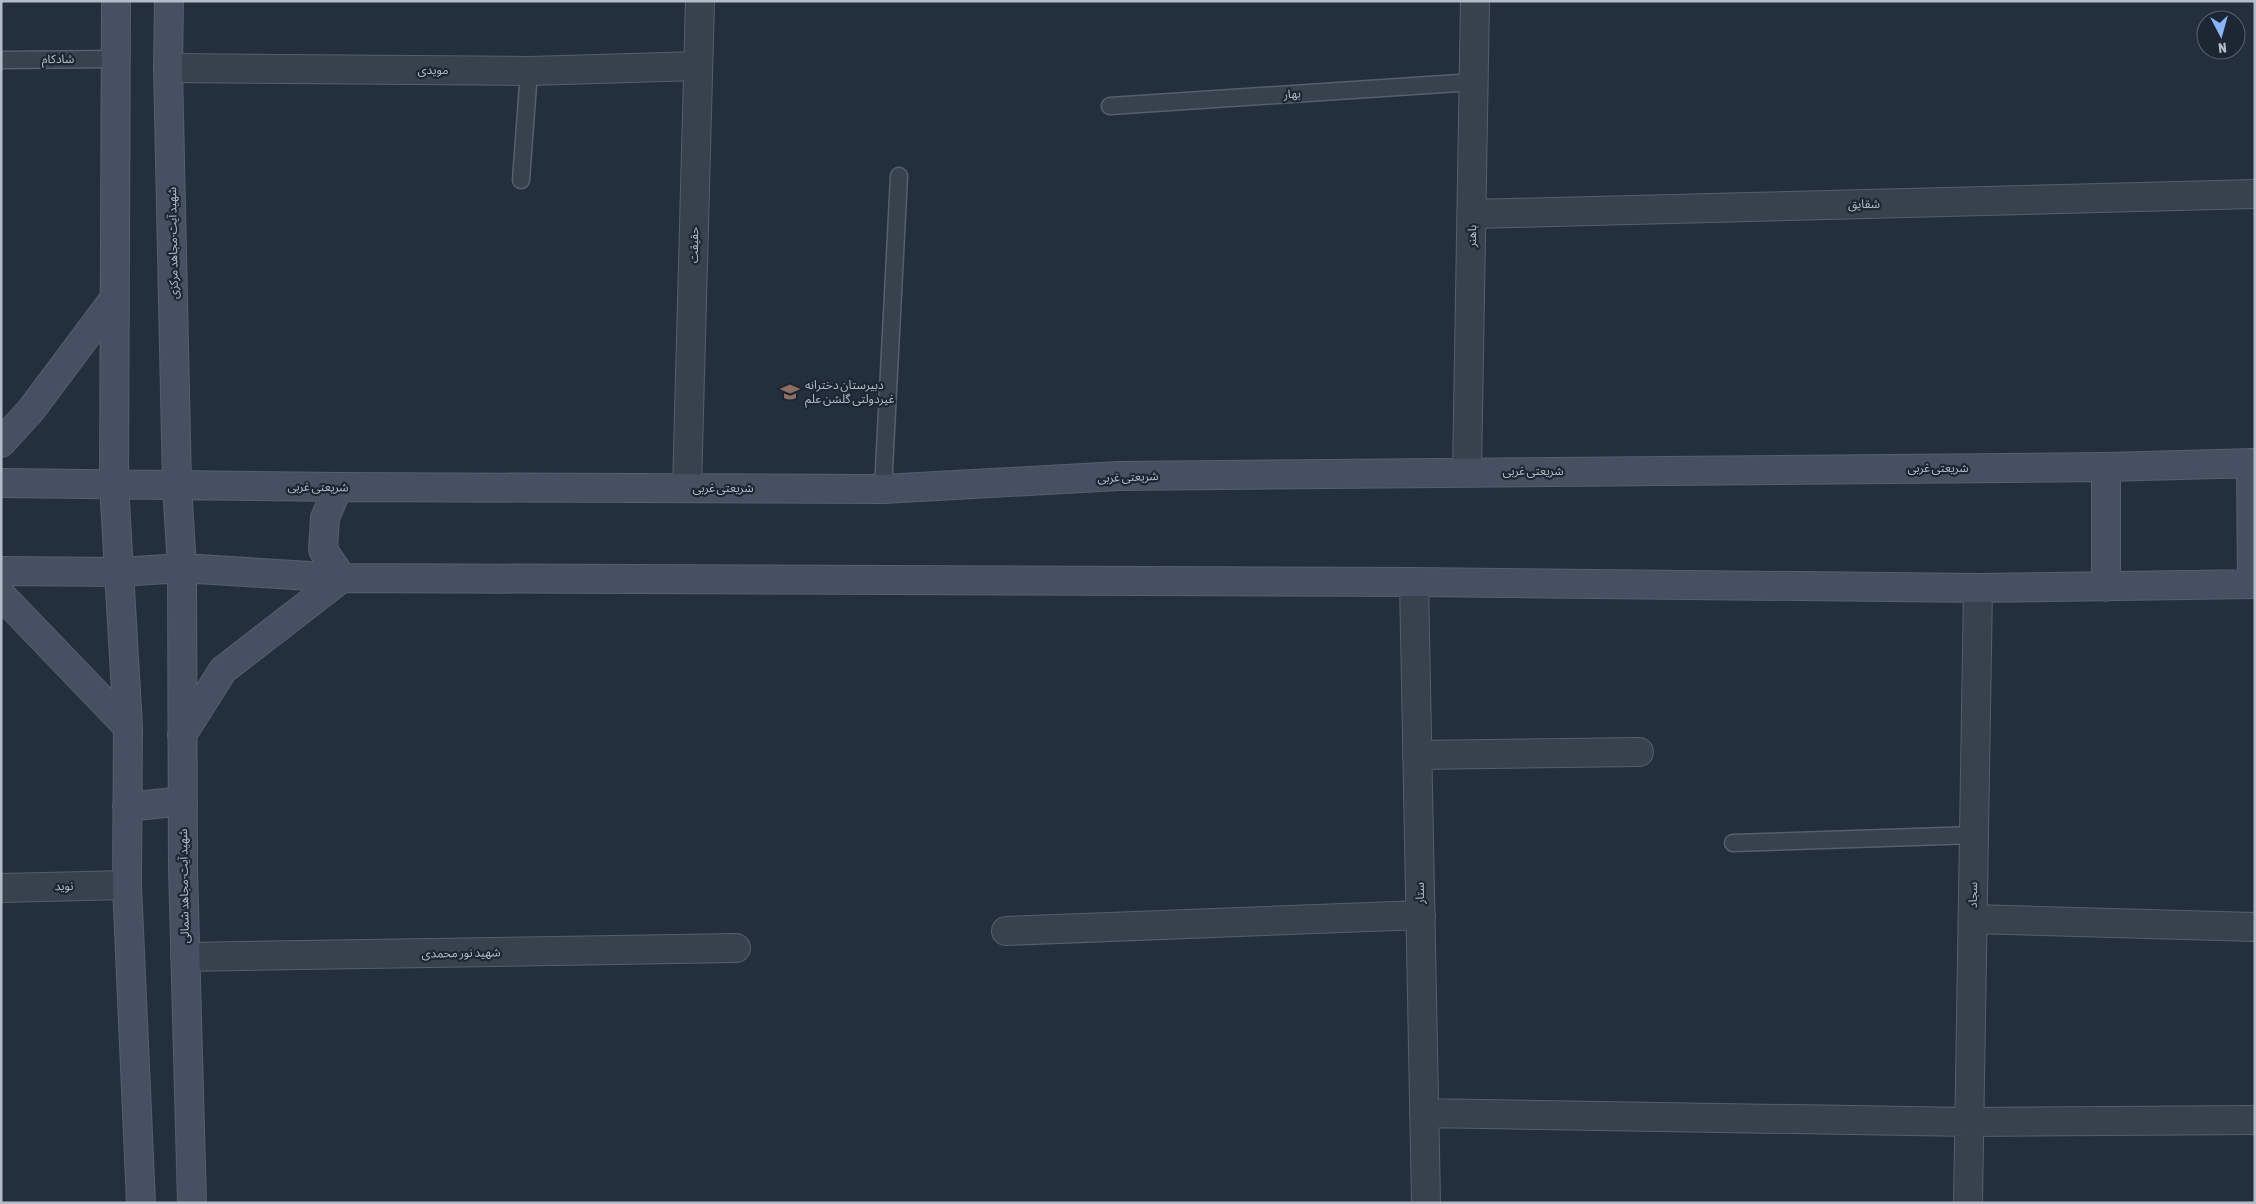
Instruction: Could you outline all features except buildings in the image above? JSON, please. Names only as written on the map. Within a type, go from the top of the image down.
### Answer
[{"type":"main road","points":[[116,1],[114,484],[128,727],[127,885],[141,1203]]},
{"type":"main road","name":"شهید آیت-مجاهد مرکزی","points":[[169,1],[168,68],[177,485],[182,568]]},
{"type":"main road","points":[[1,443],[32,410],[114,299]]},
{"type":"main road","points":[[1,571],[119,572],[182,568],[342,578],[1414,582],[1978,588],[2254,584],[2253,463]]},
{"type":"main road","name":"شریعتی غربی","points":[[1,483],[338,487],[883,489],[1119,476],[2106,467],[2253,463]]},
{"type":"main road","points":[[2106,467],[2106,587]]},
{"type":"main road","points":[[338,487],[325,518],[323,550],[342,578]]},
{"type":"main road","name":"شهید آیت-مجاهد شمالی","points":[[182,568],[182,801],[192,1203]]},
{"type":"main road","points":[[182,735],[224,670],[342,578]]},
{"type":"main road","points":[[1,596],[128,727]]},
{"type":"main road","points":[[127,807],[182,801]]},
{"type":"street","name":"حقیقت","points":[[688,488],[700,1]]},
{"type":"street","name":"باهنر","points":[[1467,472],[1475,1]]},
{"type":"street","name":"مویدی","points":[[168,68],[528,71],[698,66]]},
{"type":"street","name":"شقایق","points":[[1472,214],[2255,194]]},
{"type":"street","name":"ستار","points":[[1414,582],[1426,1203]]},
{"type":"street","name":"سجاد","points":[[1968,1203],[1978,588]]},
{"type":"street","points":[[1417,755],[1640,752]]},
{"type":"street","name":"نوید","points":[[1,888],[127,885]]},
{"type":"street","points":[[1006,931],[1420,915]]},
{"type":"street","points":[[1973,919],[2255,927]]},
{"type":"street","name":"شهید نور محمدی","points":[[185,957],[736,948]]},
{"type":"street","points":[[1424,1113],[1969,1122],[2255,1120]]},
{"type":"lane","name":"شادکام","points":[[1,60],[116,59]]},
{"type":"lane","points":[[522,180],[528,71]]},
{"type":"lane","name":"بهار","points":[[1110,106],[1474,82]]},
{"type":"lane","points":[[883,489],[899,176]]},
{"type":"lane","points":[[1732,843],[1975,835]]},
{"type":"place","name":"دبیرستان دخترانه غیردولتی گلشن علم","points":[[790,392]]}]
